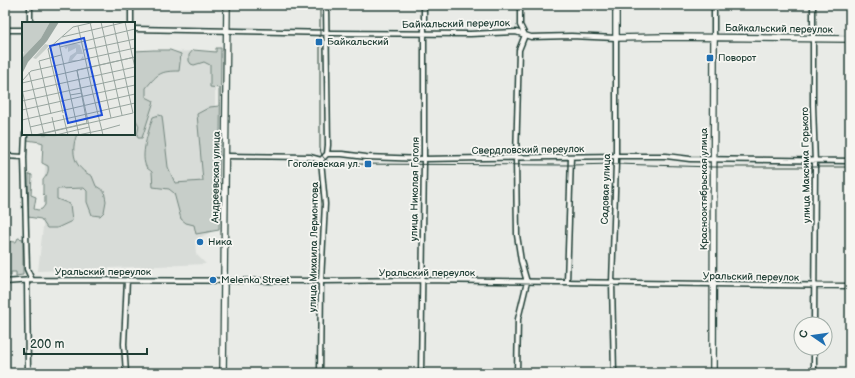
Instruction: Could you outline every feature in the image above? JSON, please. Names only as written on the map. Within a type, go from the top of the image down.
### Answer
[{"type":"main road","name":"Андреевская улица","points":[[223,373],[228,30],[227,5]]},
{"type":"main road","name":"Садовая улица","points":[[616,5],[616,38]]},
{"type":"main road","name":"Байкальский переулок","points":[[616,38],[665,37],[850,39]]},
{"type":"main road","name":"Краснооктябрьская улица","points":[[713,373],[714,38]]},
{"type":"street","points":[[30,5],[30,22]]},
{"type":"street","points":[[131,5],[131,22]]},
{"type":"street","points":[[225,156],[310,157],[321,160],[327,154],[326,5]]},
{"type":"street","name":"улица Николая Гоголя","points":[[421,373],[424,159],[424,5]]},
{"type":"street","points":[[518,373],[518,319],[527,282],[521,261],[517,235],[516,158],[519,50],[525,35],[520,25],[520,5]]},
{"type":"street","name":"Краснооктябрьская улица","points":[[714,5],[714,38]]},
{"type":"street","name":"улица Максима Горького","points":[[813,5],[814,39],[812,105],[815,160],[814,316]]},
{"type":"street","name":"Байкальский переулок","points":[[135,29],[423,34],[516,32],[531,37],[571,36],[616,38]]},
{"type":"street","points":[[5,30],[22,30]]},
{"type":"street","name":"Садовая улица","points":[[614,373],[612,283],[616,156],[616,38]]},
{"type":"street","points":[[25,135],[24,156],[27,269],[30,280],[28,373]]},
{"type":"street","name":"Свердловский переулок","points":[[327,154],[424,159],[666,156],[690,159],[713,158],[850,161]]},
{"type":"street","points":[[5,156],[24,156]]},
{"type":"street","points":[[567,282],[571,157]]},
{"type":"street","name":"улица Михаила Лермонтова","points":[[320,373],[321,281],[325,204],[321,160]]},
{"type":"street","name":"Уральский переулок","points":[[5,282],[30,280],[422,280],[850,286]]},
{"type":"street","points":[[126,373],[124,344],[127,280]]},
{"type":"street","points":[[814,356],[814,373]]},
{"type":"shaded area","points":[[216,48],[221,48],[219,230],[196,234],[194,225],[186,223],[181,219],[174,193],[169,189],[153,187],[152,172],[147,168],[145,163],[144,150],[153,117],[159,115],[162,116],[168,167],[175,183],[203,181],[197,114],[210,107],[219,106],[219,88],[210,87],[210,65],[204,62],[194,65],[191,64],[189,61],[189,55],[193,50],[216,52]]},
{"type":"shaded area","points":[[170,50],[181,54],[179,71],[164,72],[160,74],[146,88],[146,97],[154,101],[142,138],[138,138],[137,135],[139,126],[135,118],[135,51]]},
{"type":"shaded area","points":[[215,51],[215,230],[195,240],[196,254],[206,264],[38,271],[43,227],[46,135],[135,135],[135,52]]},
{"type":"shaded area","points":[[27,135],[77,135],[74,147],[75,159],[81,169],[92,176],[96,186],[104,191],[106,201],[104,212],[100,216],[92,215],[87,202],[87,191],[84,188],[57,189],[57,199],[70,204],[72,221],[57,228],[47,228],[41,219],[28,217],[29,174],[32,175],[31,195],[36,197],[34,209],[42,209],[45,205],[43,180],[47,173],[48,166],[42,163],[43,143],[27,140]]},
{"type":"shaded area","points":[[18,238],[23,239],[23,275],[16,276],[16,272],[11,272],[11,276],[5,274],[5,241],[16,242]]},
{"type":"tram line","points":[[320,5],[320,148],[323,156],[335,164],[616,164],[713,167],[850,167]]},
{"type":"place","name":"Байкальский","points":[[319,42]]},
{"type":"place","name":"Поворот","points":[[710,58]]},
{"type":"place","name":"Гоголевская ул.","points":[[368,164]]},
{"type":"place","name":"Ника","points":[[200,242]]},
{"type":"place","name":"Melenka Street","points":[[213,280]]}]
